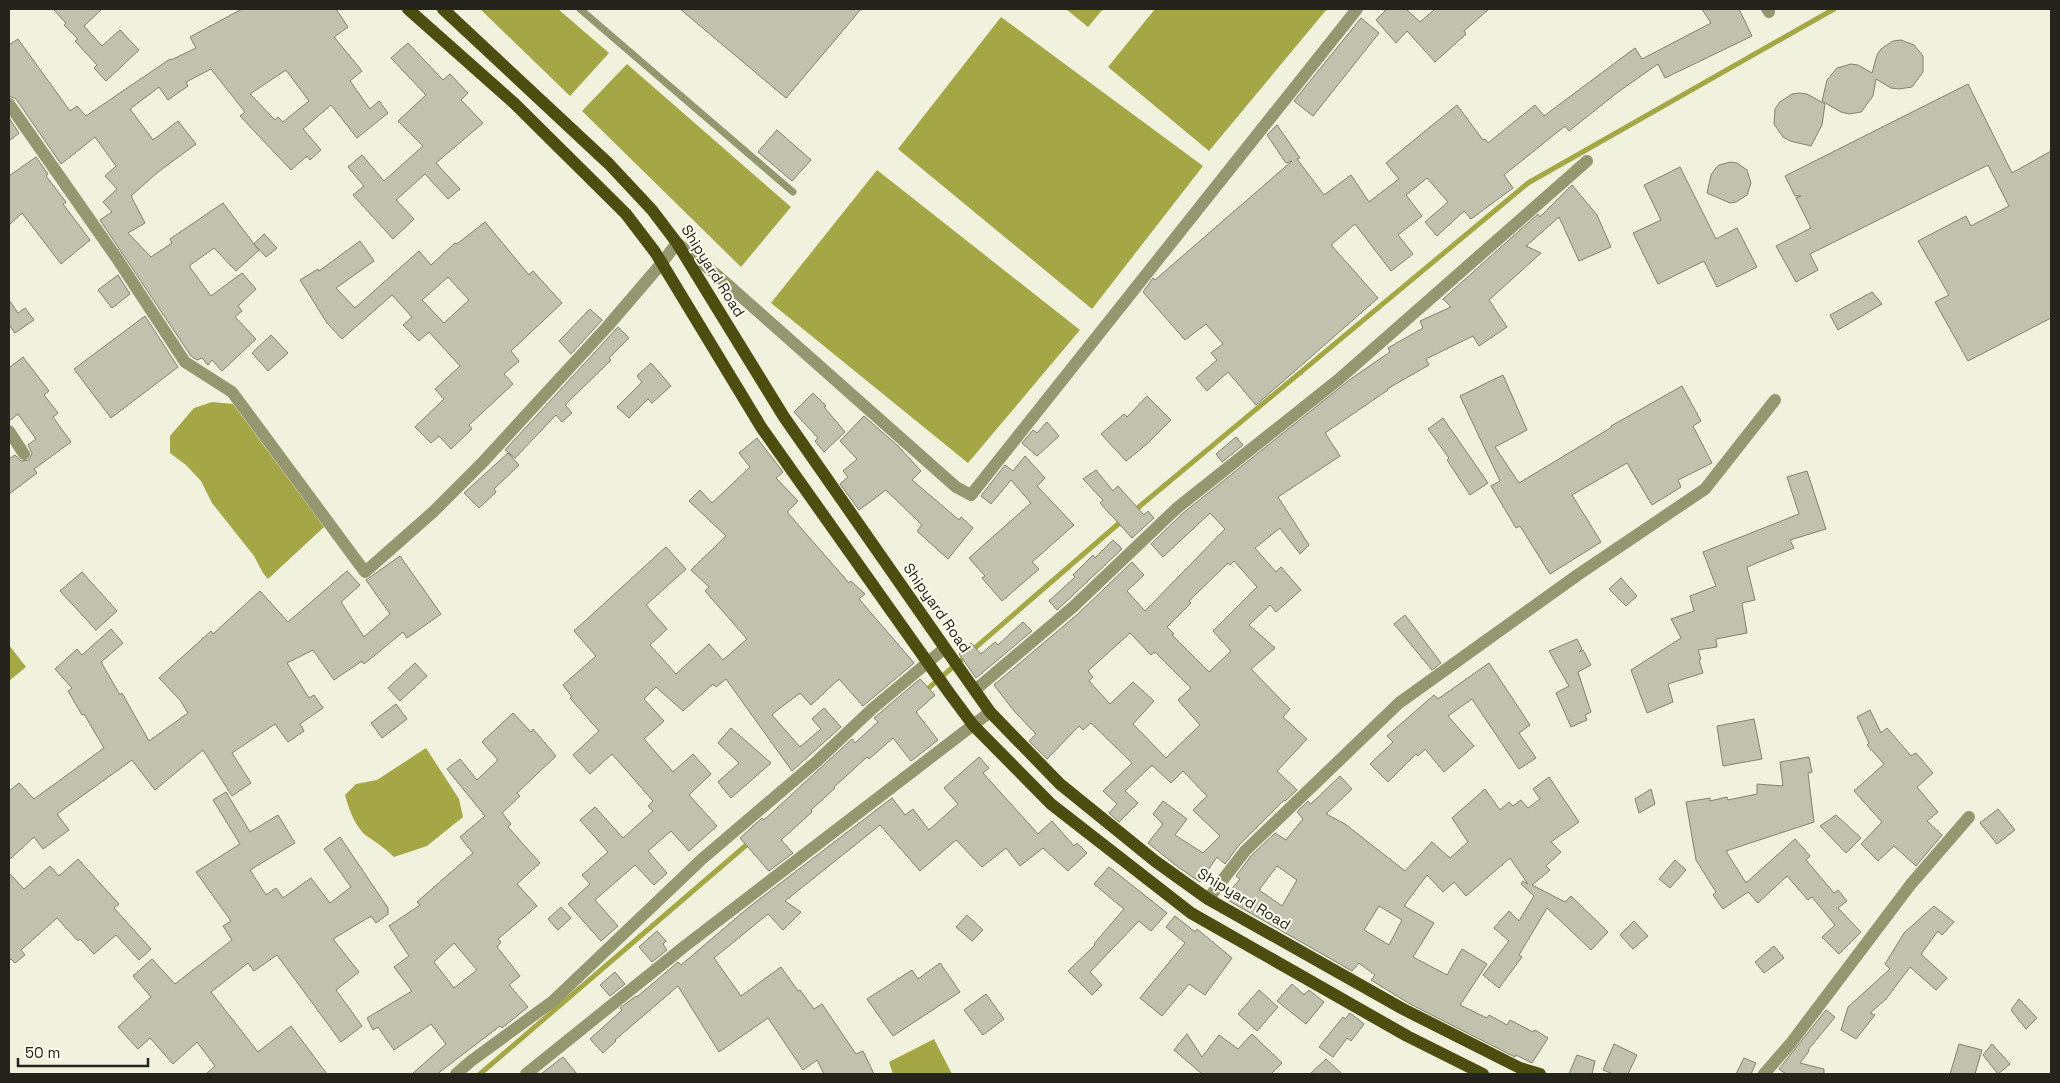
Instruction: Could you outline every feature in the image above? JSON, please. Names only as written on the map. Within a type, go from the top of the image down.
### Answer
[{"type":"main road","points":[[408,9],[515,104],[626,214],[662,264],[761,427],[973,726],[1052,804],[1191,914],[1407,1036],[1483,1074]]},
{"type":"main road","name":"Shipyard Road","points":[[443,9],[609,164],[652,210],[677,243],[784,417],[990,712],[1060,784],[1155,861],[1208,899],[1403,1009],[1520,1068],[1540,1074]]},
{"type":"street","points":[[9,104],[116,257],[185,362],[232,392],[366,572],[433,512],[482,463],[662,264],[677,243],[718,276],[956,488],[971,495],[1357,9]]},
{"type":"street","points":[[975,690],[1073,607],[1177,508],[1338,380],[1587,161]]},
{"type":"street","points":[[1208,899],[1245,851],[1399,704],[1579,574],[1706,489],[1775,400]]},
{"type":"street","points":[[9,431],[24,454]]},
{"type":"street","points":[[456,1074],[553,1001],[702,859],[926,662],[945,648]]},
{"type":"street","points":[[526,1074],[685,946],[990,712]]},
{"type":"street","points":[[1764,1074],[1797,1035],[1911,884],[1969,817]]},
{"type":"lane","points":[[580,9],[793,192]]},
{"type":"shaded area","points":[[480,9],[558,9],[609,53],[570,96]]},
{"type":"shaded area","points":[[1066,9],[1103,9],[1088,27]]},
{"type":"shaded area","points":[[1155,9],[1327,9],[1209,151],[1108,67]]},
{"type":"shaded area","points":[[1001,17],[1203,166],[1092,309],[898,149]]},
{"type":"shaded area","points":[[627,64],[791,207],[741,267],[582,111]]},
{"type":"shaded area","points":[[877,170],[1080,330],[968,463],[771,303]]},
{"type":"shaded area","points":[[212,402],[233,404],[324,527],[268,579],[254,556],[212,503],[201,481],[186,465],[170,453],[170,436],[194,408]]},
{"type":"shaded area","points":[[9,645],[26,667],[9,681]]},
{"type":"shaded area","points":[[426,748],[459,799],[463,817],[427,846],[394,857],[359,829],[345,795],[356,784],[377,780]]},
{"type":"shaded area","points":[[934,1039],[952,1074],[893,1074],[889,1062]]},
{"type":"building","points":[[53,9],[102,9],[84,26],[102,46],[120,30],[139,50],[106,81],[94,68],[97,65],[75,41],[78,39],[64,25],[66,23]]},
{"type":"building","points":[[242,9],[336,9],[348,27],[334,37],[362,71],[350,81],[370,109],[379,101],[388,113],[357,138],[331,105],[303,129],[321,150],[310,160],[307,156],[291,170],[240,116],[245,112],[211,69],[186,82],[188,86],[168,100],[159,87],[130,109],[153,140],[178,121],[196,144],[158,172],[131,196],[145,223],[128,233],[151,257],[172,243],[170,239],[223,203],[259,250],[236,271],[214,248],[189,266],[211,296],[242,273],[256,289],[238,306],[242,311],[235,317],[256,339],[222,371],[212,360],[208,365],[202,358],[197,360],[191,356],[100,220],[112,212],[103,202],[117,189],[105,176],[116,166],[95,137],[61,164],[16,99],[9,96],[9,45],[18,39],[70,111],[77,106],[86,116],[170,59],[196,48],[190,37]],"holes":[[[286,70],[309,101],[283,122],[278,117],[275,120],[250,94]]]},
{"type":"building","points":[[680,9],[861,9],[786,98]]},
{"type":"building","points":[[1387,9],[1406,9],[1420,22],[1435,9],[1489,9],[1464,31],[1466,34],[1435,62],[1407,31],[1396,43],[1376,20]]},
{"type":"building","points":[[1702,9],[1739,9],[1752,36],[1665,78],[1658,64],[1618,92],[1569,131],[1565,126],[1504,175],[1513,188],[1471,219],[1464,211],[1437,236],[1425,222],[1448,202],[1427,178],[1406,195],[1422,216],[1398,235],[1413,254],[1391,271],[1355,224],[1331,245],[1378,298],[1256,405],[1228,372],[1207,391],[1196,378],[1217,360],[1211,353],[1223,344],[1206,324],[1185,340],[1143,292],[1153,278],[1155,280],[1292,161],[1286,163],[1267,135],[1277,125],[1300,158],[1297,159],[1324,195],[1351,175],[1369,202],[1399,179],[1386,163],[1457,105],[1483,140],[1485,139],[1488,143],[1535,105],[1544,116],[1635,48],[1642,59],[1711,23]]},
{"type":"building","points":[[1361,18],[1379,33],[1313,116],[1294,101]]},
{"type":"building","points":[[1901,40],[1914,45],[1923,56],[1923,72],[1912,87],[1891,88],[1876,79],[1873,96],[1861,112],[1849,114],[1841,112],[1822,101],[1827,80],[1837,68],[1851,64],[1858,65],[1872,73],[1877,55],[1881,49],[1893,41]]},
{"type":"building","points":[[408,43],[443,80],[450,74],[468,93],[461,100],[483,123],[436,163],[460,189],[448,199],[425,174],[396,200],[414,219],[393,239],[353,195],[364,186],[348,167],[362,155],[384,181],[423,146],[398,121],[426,95],[391,58]]},
{"type":"building","points":[[1968,84],[2012,173],[2051,151],[2051,318],[1968,361],[1935,302],[1949,295],[1918,241],[1966,216],[1971,226],[2009,206],[1988,165],[1810,254],[1818,270],[1796,282],[1776,246],[1811,228],[1796,198],[1801,196],[1795,196],[1785,176]]},
{"type":"building","points":[[1792,94],[1807,94],[1825,104],[1822,125],[1811,146],[1790,141],[1783,137],[1774,124],[1775,109],[1780,102]]},
{"type":"building","points":[[9,118],[19,133],[9,141]]},
{"type":"building","points":[[777,130],[811,160],[792,181],[758,152]]},
{"type":"building","points":[[36,157],[48,174],[46,176],[66,202],[63,204],[90,240],[61,264],[22,213],[9,225],[9,176]]},
{"type":"building","points":[[1731,162],[1737,163],[1747,170],[1751,183],[1747,195],[1736,202],[1730,203],[1707,193],[1711,175],[1715,169],[1719,165]]},
{"type":"building","points":[[1680,167],[1716,239],[1737,228],[1757,267],[1717,287],[1704,261],[1658,284],[1633,233],[1661,220],[1644,185]]},
{"type":"building","points":[[1572,185],[1597,215],[1611,247],[1579,261],[1559,217],[1526,246],[1541,253],[1489,300],[1507,327],[1479,346],[1473,336],[1426,359],[1429,365],[1387,389],[1325,433],[1340,456],[1278,497],[1309,545],[1300,554],[1280,528],[1255,548],[1276,572],[1281,567],[1301,590],[1276,612],[1270,605],[1249,625],[1275,648],[1251,669],[1290,709],[1283,717],[1307,739],[1277,771],[1297,790],[1284,800],[1239,845],[1225,864],[1217,857],[1200,882],[1148,843],[1163,824],[1153,814],[1163,801],[1187,819],[1175,835],[1203,853],[1220,836],[1193,810],[1207,796],[1183,771],[1171,783],[1152,765],[1125,791],[1138,803],[1119,822],[1109,813],[1117,804],[1103,791],[1132,763],[1091,723],[1083,730],[1079,726],[1047,759],[1029,741],[1036,734],[1014,711],[994,685],[1079,613],[1132,562],[1144,575],[1127,591],[1145,611],[1225,529],[1210,513],[1163,557],[1151,544],[1182,514],[1352,378],[1390,352],[1388,348],[1423,328],[1420,321],[1451,307],[1443,299],[1538,214],[1540,217]],"holes":[[[1234,561],[1257,587],[1213,631],[1231,651],[1209,672],[1172,635],[1174,634],[1167,627],[1191,603],[1189,601],[1228,563],[1230,565]],[[1130,633],[1151,655],[1155,652],[1191,688],[1178,700],[1200,725],[1166,758],[1133,724],[1154,701],[1133,682],[1110,704],[1089,681],[1093,677],[1088,671]]]},
{"type":"building","points":[[485,222],[529,275],[533,271],[562,303],[511,351],[519,361],[504,374],[513,384],[469,425],[472,429],[451,449],[439,436],[431,443],[415,427],[444,399],[435,389],[460,366],[429,332],[419,341],[403,325],[412,317],[392,295],[342,339],[327,323],[300,280],[318,269],[319,271],[360,241],[374,261],[336,288],[355,308],[419,251],[431,265],[455,243],[457,244]],"holes":[[[448,277],[469,300],[444,323],[422,300]]]},
{"type":"building","points":[[264,234],[277,248],[266,257],[254,244]]},
{"type":"building","points":[[118,275],[130,294],[112,308],[98,290]]},
{"type":"building","points":[[1872,292],[1882,304],[1838,330],[1830,315]]},
{"type":"building","points":[[9,300],[18,313],[25,308],[34,320],[15,333],[9,325]]},
{"type":"building","points":[[590,309],[602,320],[571,354],[559,341]]},
{"type":"building","points":[[145,316],[178,367],[111,418],[74,369]]},
{"type":"building","points":[[618,327],[629,338],[609,358],[611,360],[565,405],[572,413],[562,422],[556,415],[515,458],[505,450]]},
{"type":"building","points":[[271,335],[288,353],[268,371],[252,353]]},
{"type":"building","points":[[23,357],[49,391],[44,395],[58,413],[53,417],[71,442],[34,469],[37,473],[9,494],[9,459],[15,455],[21,461],[29,460],[32,453],[28,445],[36,439],[18,414],[9,421],[9,368]]},
{"type":"building","points":[[651,363],[671,386],[652,403],[648,399],[629,418],[617,407],[642,382],[637,376]]},
{"type":"building","points":[[1503,375],[1527,430],[1495,447],[1519,483],[1611,426],[1682,386],[1701,421],[1693,426],[1712,463],[1678,480],[1681,487],[1652,505],[1627,463],[1572,495],[1601,542],[1550,574],[1520,526],[1516,528],[1491,486],[1500,481],[1460,396]]},
{"type":"building","points":[[813,393],[826,406],[824,407],[845,432],[824,452],[815,441],[818,438],[794,412]]},
{"type":"building","points":[[1147,396],[1171,420],[1147,444],[1126,461],[1101,434],[1124,414],[1127,417]]},
{"type":"building","points":[[864,416],[898,446],[921,471],[912,480],[959,520],[961,517],[973,528],[948,559],[917,531],[922,525],[886,490],[859,510],[840,484],[848,477],[843,471],[857,459],[840,441]]},
{"type":"building","points":[[1443,418],[1488,483],[1470,495],[1447,460],[1449,458],[1428,429]]},
{"type":"building","points":[[1047,422],[1059,436],[1037,456],[1022,443],[1033,430],[1037,433]]},
{"type":"building","points":[[1236,437],[1243,445],[1222,462],[1216,454]]},
{"type":"building","points":[[757,438],[783,472],[776,478],[798,501],[787,512],[849,583],[851,581],[865,594],[859,599],[914,663],[863,706],[839,679],[811,705],[800,693],[775,712],[772,715],[800,747],[821,729],[812,719],[824,708],[841,727],[792,771],[726,679],[716,687],[713,684],[683,711],[656,687],[644,699],[664,721],[644,739],[673,772],[693,754],[711,774],[689,795],[717,826],[689,851],[671,831],[648,851],[667,873],[654,885],[635,865],[595,900],[618,926],[601,941],[568,904],[590,884],[582,875],[608,852],[580,820],[595,807],[623,838],[653,811],[648,806],[653,801],[612,754],[590,774],[573,755],[599,731],[570,698],[572,697],[563,685],[596,656],[574,631],[666,547],[686,569],[646,605],[667,629],[650,645],[676,674],[709,644],[723,660],[747,639],[705,591],[709,587],[691,570],[726,536],[689,501],[700,490],[712,503],[750,467],[739,453]]},
{"type":"building","points":[[508,453],[519,465],[494,489],[496,492],[479,508],[464,493]]},
{"type":"building","points":[[1025,456],[1045,478],[1037,486],[1074,525],[1032,562],[1039,569],[1002,601],[982,578],[985,576],[969,558],[1031,503],[1011,480],[991,504],[981,496],[1005,465],[1013,471]]},
{"type":"building","points":[[1096,470],[1113,491],[1118,486],[1144,515],[1148,511],[1154,518],[1132,538],[1100,503],[1103,500],[1083,479]]},
{"type":"building","points":[[1807,471],[1826,529],[1790,540],[1794,548],[1747,567],[1755,600],[1742,603],[1747,633],[1716,639],[1717,647],[1698,650],[1703,673],[1668,684],[1673,702],[1647,713],[1631,670],[1681,638],[1671,619],[1694,611],[1690,596],[1716,586],[1703,552],[1799,514],[1787,477]]},
{"type":"building","points":[[1113,540],[1122,549],[1057,610],[1049,601],[1075,577],[1073,575],[1093,555],[1095,558]]},
{"type":"building","points":[[400,556],[441,614],[407,638],[403,632],[364,664],[362,661],[334,680],[313,650],[287,663],[309,698],[314,695],[323,708],[300,724],[304,731],[288,742],[275,724],[232,753],[251,783],[232,796],[203,750],[155,790],[132,760],[57,814],[69,830],[43,849],[34,837],[9,860],[9,791],[19,783],[34,799],[104,748],[68,691],[72,688],[55,669],[77,649],[82,655],[111,629],[123,643],[101,662],[120,695],[122,693],[149,741],[188,713],[180,700],[159,678],[211,631],[213,634],[260,591],[288,622],[347,571],[360,585],[341,602],[364,637],[390,614],[366,580]]},
{"type":"building","points":[[82,572],[117,611],[96,630],[60,591]]},
{"type":"building","points":[[1621,578],[1637,596],[1626,606],[1609,589]]},
{"type":"building","points":[[1405,615],[1441,663],[1432,670],[1394,624]]},
{"type":"building","points":[[1023,622],[1032,631],[976,678],[959,654],[971,643],[981,654],[995,642],[998,645]]},
{"type":"building","points":[[1577,639],[1582,649],[1579,652],[1583,650],[1591,665],[1578,672],[1591,712],[1585,715],[1587,720],[1571,727],[1556,693],[1569,686],[1549,651]]},
{"type":"building","points":[[415,663],[427,676],[400,701],[388,688]]},
{"type":"building","points":[[1489,663],[1530,725],[1519,733],[1536,758],[1519,769],[1472,699],[1448,716],[1474,746],[1444,772],[1425,749],[1418,756],[1416,754],[1388,782],[1370,764],[1393,742],[1387,736],[1434,695],[1438,699]]},
{"type":"building","points":[[920,679],[935,695],[916,712],[938,740],[911,761],[893,738],[869,759],[867,757],[781,840],[793,853],[769,871],[740,838],[762,818],[764,820],[852,739],[855,743],[878,722],[874,718]]},
{"type":"building","points":[[396,704],[407,719],[382,738],[371,723]]},
{"type":"building","points":[[1870,710],[1881,733],[1887,728],[1911,756],[1916,753],[1933,773],[1917,787],[1938,812],[1927,821],[1942,835],[1916,866],[1894,846],[1878,861],[1861,844],[1882,822],[1854,791],[1884,764],[1867,745],[1869,743],[1857,717]]},
{"type":"building","points":[[513,713],[531,732],[533,729],[556,756],[517,793],[520,796],[502,813],[511,824],[508,827],[540,863],[517,884],[537,906],[498,939],[501,942],[497,947],[520,976],[509,985],[528,1007],[437,1074],[412,1074],[446,1044],[431,1024],[394,1050],[378,1027],[373,1030],[367,1018],[412,991],[394,967],[409,956],[389,926],[420,905],[417,902],[473,853],[460,837],[485,816],[447,769],[460,759],[477,780],[498,760],[482,742]],"holes":[[[454,943],[477,970],[454,988],[434,962]]]},
{"type":"building","points":[[1754,719],[1762,759],[1723,766],[1717,726]]},
{"type":"building","points":[[731,728],[771,763],[731,798],[718,782],[739,763],[718,743]]},
{"type":"building","points":[[979,757],[989,768],[983,773],[1038,834],[1052,821],[1074,846],[1077,843],[1087,853],[1068,871],[1043,848],[1020,866],[1006,848],[982,867],[956,840],[920,871],[880,825],[785,901],[801,912],[783,930],[768,914],[714,958],[741,996],[781,967],[814,1009],[822,1004],[856,1054],[863,1051],[874,1074],[824,1074],[817,1060],[803,1070],[768,1018],[719,1052],[678,986],[615,1040],[603,1053],[590,1039],[622,1010],[620,1008],[637,997],[678,962],[681,965],[748,908],[892,798],[905,815],[913,809],[929,830],[958,804],[944,788]]},
{"type":"building","points":[[1809,757],[1812,772],[1808,773],[1814,822],[1726,851],[1746,883],[1795,839],[1810,856],[1806,860],[1834,893],[1838,890],[1847,901],[1838,908],[1861,932],[1839,954],[1822,937],[1835,925],[1812,897],[1808,900],[1787,876],[1758,903],[1748,892],[1723,909],[1713,895],[1716,892],[1696,860],[1686,802],[1710,798],[1710,801],[1727,797],[1728,800],[1757,794],[1757,784],[1783,786],[1780,762]]},
{"type":"building","points":[[1340,776],[1352,789],[1326,814],[1345,824],[1405,871],[1432,842],[1450,858],[1468,842],[1452,818],[1485,789],[1500,810],[1509,802],[1513,806],[1521,800],[1528,808],[1540,799],[1533,789],[1549,777],[1579,822],[1551,842],[1561,852],[1546,866],[1550,870],[1532,885],[1565,902],[1571,896],[1608,932],[1591,950],[1547,908],[1519,955],[1522,957],[1499,988],[1483,975],[1509,941],[1494,928],[1509,911],[1519,921],[1534,896],[1521,884],[1523,881],[1528,884],[1510,858],[1466,896],[1454,882],[1443,892],[1427,875],[1404,906],[1434,923],[1413,957],[1447,975],[1462,949],[1487,964],[1460,1005],[1487,1018],[1489,1015],[1507,1025],[1510,1020],[1533,1032],[1535,1030],[1548,1038],[1532,1063],[1516,1055],[1515,1057],[1410,1004],[1371,980],[1375,975],[1359,963],[1352,971],[1224,898],[1240,879],[1236,876],[1251,856],[1275,833],[1286,840],[1303,819],[1297,812],[1308,801],[1311,804]],"holes":[[[1277,866],[1297,880],[1282,906],[1259,890]],[[1379,906],[1402,920],[1389,945],[1364,930]]]},
{"type":"building","points":[[1651,789],[1655,804],[1639,813],[1635,799]]},
{"type":"building","points":[[226,792],[250,832],[278,815],[295,843],[250,870],[266,895],[276,888],[283,898],[311,878],[330,903],[351,887],[324,849],[340,837],[388,908],[388,914],[376,923],[371,916],[333,939],[359,972],[336,990],[362,1026],[341,1042],[277,955],[254,971],[248,963],[211,992],[258,1052],[291,1026],[327,1074],[206,1074],[215,1066],[197,1042],[173,1064],[150,1038],[138,1049],[118,1027],[151,997],[133,976],[152,959],[175,984],[232,940],[223,926],[231,921],[196,872],[240,844],[213,800]]},
{"type":"building","points":[[1998,809],[2015,830],[1997,844],[1980,823]]},
{"type":"building","points":[[1836,815],[1861,838],[1846,853],[1820,826]]},
{"type":"building","points":[[78,859],[119,904],[114,908],[151,949],[139,960],[116,935],[94,954],[80,939],[78,941],[57,918],[21,950],[25,955],[15,963],[11,959],[9,961],[9,873],[24,889],[50,866],[59,876]]},
{"type":"building","points":[[1675,860],[1686,870],[1670,888],[1659,879]]},
{"type":"building","points":[[1109,867],[1167,913],[1151,931],[1139,921],[1090,972],[1102,985],[1092,995],[1068,971],[1095,945],[1124,909],[1094,884]]},
{"type":"building","points":[[1934,906],[1954,922],[1942,935],[1938,931],[1921,954],[1947,978],[1936,990],[1910,967],[1886,999],[1870,1013],[1875,1015],[1856,1039],[1841,1030],[1848,1007],[1890,969],[1885,964],[1904,933]]},
{"type":"building","points":[[561,907],[571,918],[558,930],[548,919]]},
{"type":"building","points":[[967,915],[983,930],[972,941],[956,927]]},
{"type":"building","points":[[1175,916],[1195,932],[1197,929],[1232,958],[1205,995],[1189,984],[1162,1016],[1140,998],[1185,943],[1166,927]]},
{"type":"building","points":[[1634,921],[1648,936],[1633,949],[1620,935]]},
{"type":"building","points":[[657,931],[666,941],[663,944],[667,950],[652,962],[639,947]]},
{"type":"building","points":[[1774,946],[1784,958],[1764,973],[1755,962]]},
{"type":"building","points":[[940,963],[960,992],[893,1036],[867,999],[912,970],[918,979]]},
{"type":"building","points":[[615,972],[625,984],[610,996],[600,985]]},
{"type":"building","points":[[1292,984],[1304,995],[1309,990],[1324,1002],[1306,1024],[1277,1001]]},
{"type":"building","points":[[1259,990],[1278,1007],[1257,1031],[1238,1014]]},
{"type":"building","points":[[986,994],[1004,1019],[983,1035],[964,1010]]},
{"type":"building","points":[[2019,999],[2037,1018],[2026,1029],[2011,1010]]},
{"type":"building","points":[[1826,1010],[1835,1017],[1808,1050],[1800,1063],[1824,1069],[1824,1074],[1786,1074],[1779,1069]]},
{"type":"building","points":[[1350,1013],[1364,1024],[1351,1041],[1347,1038],[1333,1057],[1319,1047],[1343,1017],[1345,1019]]},
{"type":"building","points":[[1187,1034],[1202,1057],[1219,1035],[1238,1049],[1252,1034],[1282,1063],[1271,1074],[1202,1074],[1174,1050]]},
{"type":"building","points":[[1614,1044],[1637,1055],[1628,1074],[1613,1074],[1603,1070]]},
{"type":"building","points":[[1959,1044],[1982,1050],[1975,1074],[1950,1074]]},
{"type":"building","points":[[1992,1044],[2010,1064],[1998,1074],[1983,1055]]},
{"type":"building","points":[[1577,1055],[1595,1061],[1592,1074],[1569,1074]]},
{"type":"building","points":[[563,1057],[577,1074],[541,1074]]},
{"type":"building","points":[[1744,1058],[1756,1063],[1751,1074],[1736,1074]]},
{"type":"building","points":[[1326,1059],[1342,1074],[1310,1074]]},
{"type":"waterway","points":[[1134,511],[1528,183],[1834,9]]},
{"type":"waterway","points":[[924,692],[1124,519]]},
{"type":"waterway","points":[[480,1074],[751,841]]}]
